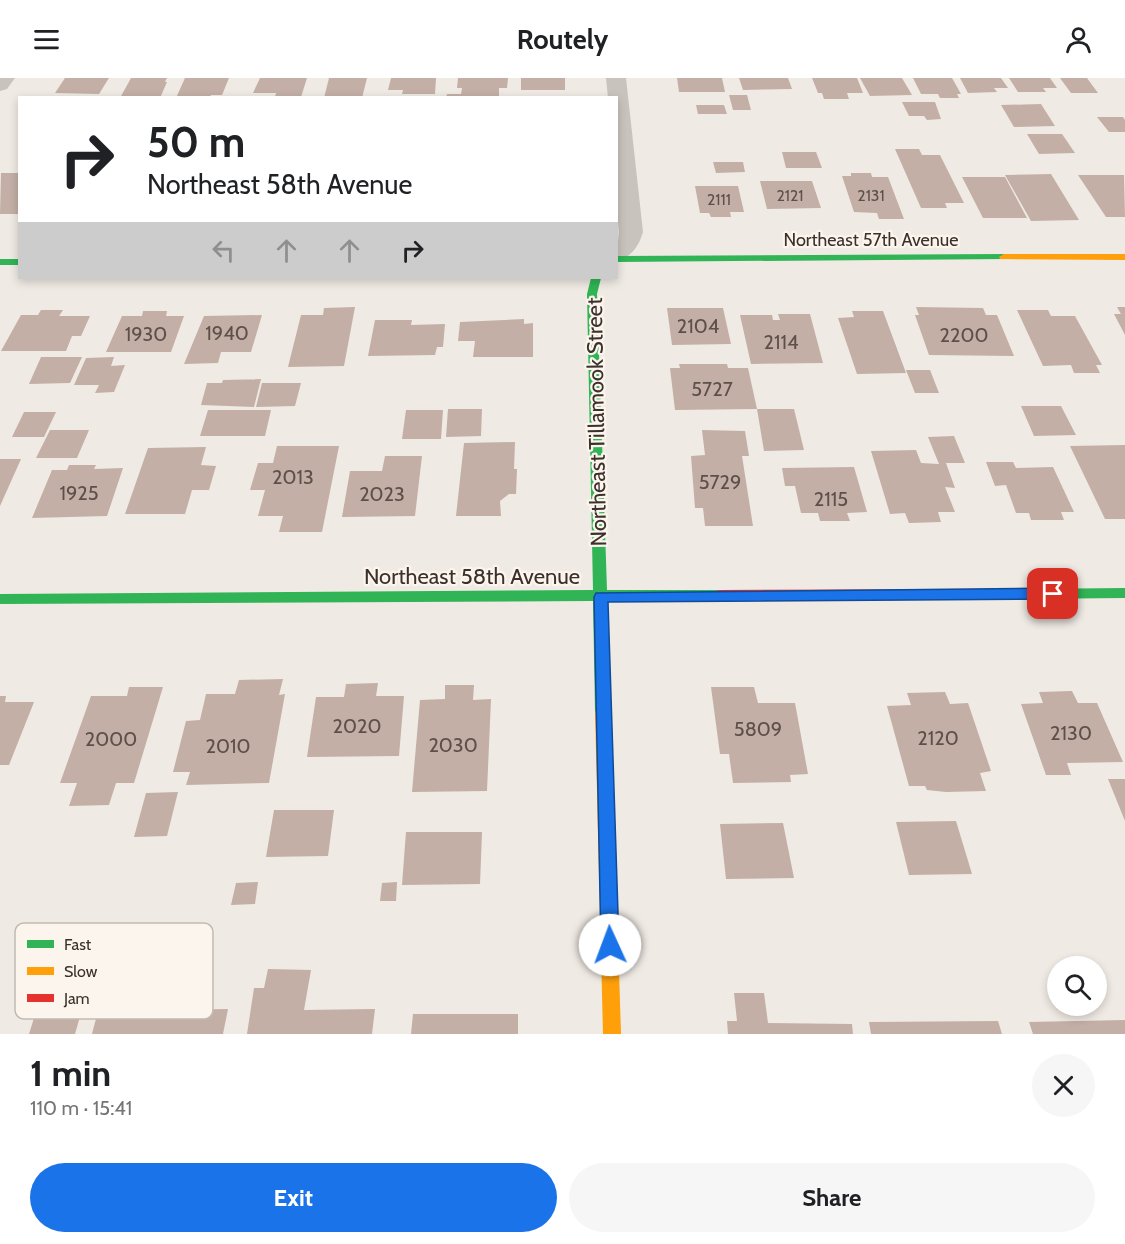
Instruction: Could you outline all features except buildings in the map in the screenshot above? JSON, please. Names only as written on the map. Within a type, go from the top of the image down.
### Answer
[{"type":"street","points":[[0,85],[5,78]]},
{"type":"street","points":[[616,78],[618,96]]},
{"type":"street","points":[[618,98],[631,231],[628,242],[618,252]]},
{"type":"street","name":"Northeast 57th Avenue","points":[[618,259],[1125,257]]},
{"type":"street","points":[[0,262],[18,262]]},
{"type":"street","name":"Northeast Tillamook Street","points":[[596,279],[592,294],[612,1034]]},
{"type":"street","name":"Northeast 58th Avenue","points":[[0,599],[1125,593]]},
{"type":"traffic: fast","points":[[618,259],[1004,257]]},
{"type":"traffic: fast","points":[[0,262],[18,262]]},
{"type":"traffic: fast","points":[[596,279],[592,294],[603,712]]},
{"type":"traffic: fast","points":[[1025,594],[1125,593]]},
{"type":"traffic: fast","points":[[0,599],[720,595]]},
{"type":"traffic: slow","points":[[1004,257],[1125,257]]},
{"type":"traffic: slow","points":[[603,712],[612,1034]]},
{"type":"traffic: jam","points":[[720,595],[1025,594]]},
{"type":"route","points":[[610,945],[601,597],[1053,594]]}]
